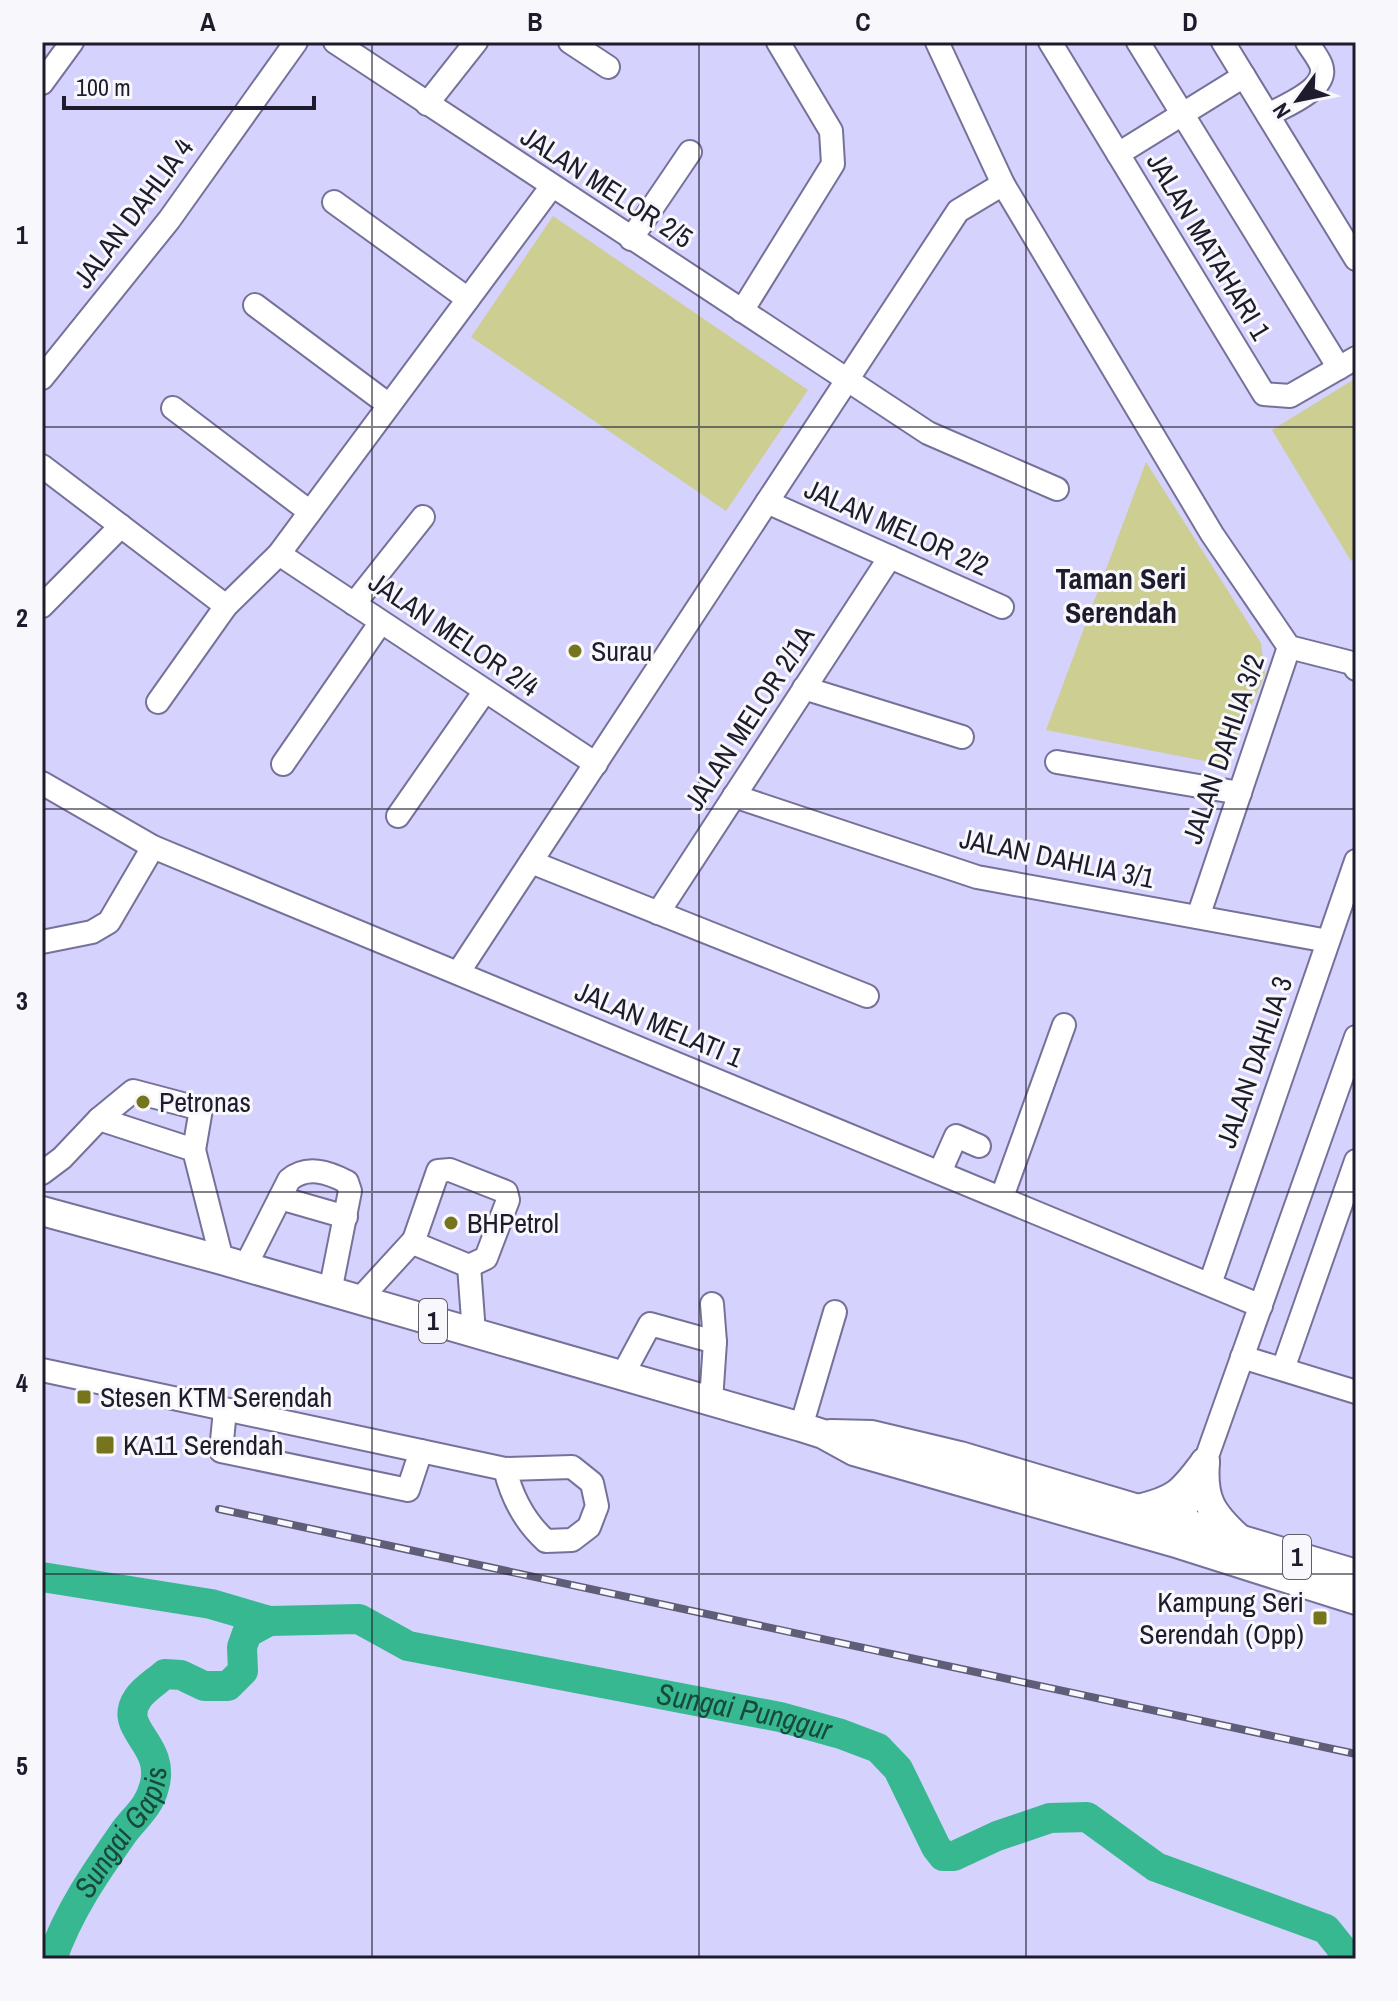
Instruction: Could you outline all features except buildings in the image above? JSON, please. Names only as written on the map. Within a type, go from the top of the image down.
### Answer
[{"type":"main road","name":"1","points":[[42,1211],[711,1401],[812,1431],[854,1451],[1177,1532],[1356,1600]]},
{"type":"main road","name":"1","points":[[812,1431],[872,1435],[960,1456],[1138,1509],[1177,1532],[1239,1539],[1356,1574]]},
{"type":"main road","points":[[1138,1509],[1164,1503],[1180,1494],[1205,1462]]},
{"type":"main road","points":[[1205,1462],[1203,1484],[1209,1504],[1218,1519],[1239,1539]]},
{"type":"street","points":[[42,83],[72,42]]},
{"type":"street","name":"JALAN DAHLIA 4","points":[[42,378],[169,220],[296,42]]},
{"type":"street","name":"JALAN MELOR 2/5","points":[[335,42],[928,433],[1057,489]]},
{"type":"street","points":[[427,104],[476,42]]},
{"type":"street","points":[[570,42],[608,67]]},
{"type":"street","points":[[742,311],[833,164],[831,131],[778,42]]},
{"type":"street","points":[[937,42],[1003,184],[1212,534],[1289,647],[1352,663],[1356,669]]},
{"type":"street","name":"JALAN MATAHARI 1","points":[[1050,42],[1264,394],[1290,396],[1348,363]]},
{"type":"street","points":[[1138,42],[1182,114],[1348,363]]},
{"type":"street","points":[[1223,42],[1356,259]]},
{"type":"street","points":[[1268,115],[1315,87],[1322,79],[1322,66],[1307,42]]},
{"type":"street","points":[[1118,154],[1244,76]]},
{"type":"street","points":[[631,239],[690,152]]},
{"type":"street","points":[[458,973],[958,211],[1003,184]]},
{"type":"street","points":[[158,702],[226,606],[279,554],[552,186]]},
{"type":"street","points":[[334,202],[468,299]]},
{"type":"street","points":[[255,305],[389,405]]},
{"type":"street","points":[[173,408],[310,512]]},
{"type":"street","points":[[42,466],[226,606]]},
{"type":"street","name":"JALAN MELOR 2/2","points":[[767,502],[1002,607]]},
{"type":"street","points":[[354,604],[423,517]]},
{"type":"street","points":[[42,606],[121,526]]},
{"type":"street","name":"JALAN MELOR 2/4","points":[[279,554],[596,764]]},
{"type":"street","name":"JALAN MELOR 2/1A","points":[[658,913],[890,557]]},
{"type":"street","points":[[283,764],[381,622]]},
{"type":"street","name":"JALAN DAHLIA 3/2","points":[[1198,917],[1289,647]]},
{"type":"street","points":[[804,688],[962,737]]},
{"type":"street","points":[[398,816],[485,691]]},
{"type":"street","points":[[1057,762],[1240,793]]},
{"type":"street","name":"JALAN MELATI 1","points":[[42,783],[153,847],[1261,1306]]},
{"type":"street","name":"JALAN DAHLIA 3/1","points":[[734,796],[977,877],[1328,941]]},
{"type":"street","points":[[42,942],[92,932],[109,922],[153,847]]},
{"type":"street","name":"JALAN DAHLIA 3","points":[[1210,1284],[1356,861]]},
{"type":"street","points":[[531,862],[867,996]]},
{"type":"street","points":[[1002,1197],[1064,1025]]},
{"type":"street","points":[[1177,1532],[1205,1462],[1356,1037]]},
{"type":"street","points":[[42,1173],[133,1091],[201,1109],[194,1150],[234,1264]]},
{"type":"street","points":[[99,1119],[194,1150]]},
{"type":"street","points":[[940,1172],[956,1136],[979,1146]]},
{"type":"street","points":[[1283,1369],[1351,1191],[1356,1161]]},
{"type":"street","points":[[234,1264],[289,1180],[299,1172],[309,1170],[337,1177],[347,1182],[350,1191],[330,1292]]},
{"type":"street","points":[[359,1300],[414,1240],[438,1171],[450,1170],[506,1192],[508,1200],[486,1258],[469,1266],[418,1245],[414,1240]]},
{"type":"street","points":[[280,1198],[346,1217]]},
{"type":"street","points":[[469,1266],[474,1333]]},
{"type":"street","points":[[711,1401],[715,1342],[712,1304]]},
{"type":"street","points":[[812,1431],[835,1312]]},
{"type":"street","points":[[622,1376],[650,1324],[715,1342]]},
{"type":"street","points":[[1242,1357],[1355,1388]]},
{"type":"street","points":[[42,1370],[505,1469]]},
{"type":"street","points":[[225,1410],[221,1451],[408,1490],[421,1451]]},
{"type":"green space","points":[[553,216],[808,390],[726,511],[471,337]]},
{"type":"green space","points":[[1356,378],[1356,558],[1351,561],[1272,430]]},
{"type":"green space","points":[[1146,462],[1261,643],[1265,675],[1225,765],[1046,730]]},
{"type":"waterway","name":"Sungai Punggur","points":[[42,1577],[211,1604],[269,1621],[359,1619],[408,1646],[780,1717],[841,1734],[878,1748],[898,1769],[943,1856],[954,1856],[997,1836],[1050,1818],[1087,1817],[1156,1867],[1326,1929],[1350,1959]]},
{"type":"waterway","name":"Sungai Gapis","points":[[52,1959],[84,1893],[152,1794],[156,1772],[154,1759],[133,1719],[138,1698],[165,1674],[181,1675],[204,1686],[228,1686],[243,1671],[242,1647],[247,1633],[269,1621]]},
{"type":"railway","points":[[219,1509],[1356,1754]]},
{"type":"place","name":"Surau","points":[[575,651]]},
{"type":"place","name":"Petronas","points":[[143,1102]]},
{"type":"place","name":"BHPetrol","points":[[451,1223]]},
{"type":"place","name":"Stesen KTM Serendah","points":[[84,1397]]},
{"type":"place","name":"KA11 Serendah","points":[[105,1445]]},
{"type":"place","name":"Kampung Seri Serendah (Opp)","points":[[1320,1618]]},
{"type":"district","name":"Taman Seri Serendah","points":[[1121,596]]}]
